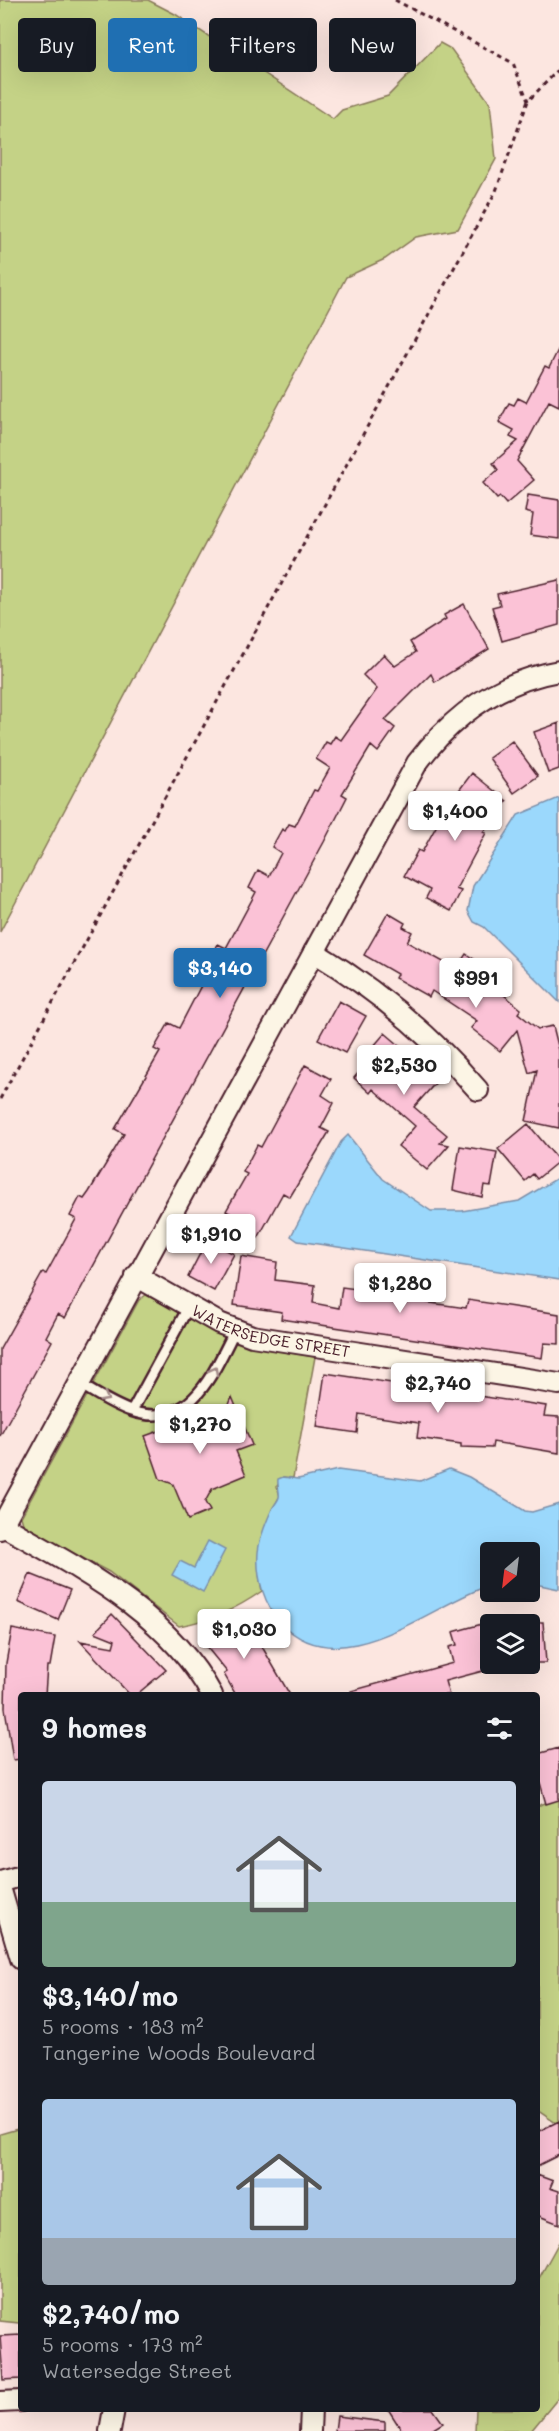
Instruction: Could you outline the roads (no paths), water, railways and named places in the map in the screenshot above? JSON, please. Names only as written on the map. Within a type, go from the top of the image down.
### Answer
[{"type":"street","points":[[210,1692],[197,1670],[167,1635],[138,1608],[89,1574],[1,1527],[417,763],[451,724],[483,699],[526,679],[559,671]]},
{"type":"street","points":[[314,952],[400,1011],[452,1060],[478,1090]]},
{"type":"street","name":"WATERSEDGE STREET","points":[[136,1276],[235,1330],[270,1341],[559,1384]]},
{"type":"street","points":[[0,1882],[18,1877]]},
{"type":"street","points":[[0,1887],[18,1949]]},
{"type":"street","points":[[0,2402],[18,2401]]},
{"type":"street","points":[[110,2431],[113,2412]]},
{"type":"street","points":[[310,2431],[311,2412]]},
{"type":"lane","points":[[132,1411],[189,1306]]},
{"type":"lane","points":[[78,1383],[132,1411],[162,1415],[190,1402],[205,1387],[235,1330]]},
{"type":"water","points":[[559,798],[559,1002],[484,927],[474,922],[468,911],[473,886],[518,815]]},
{"type":"water","points":[[348,1135],[383,1179],[431,1211],[462,1211],[519,1201],[559,1177],[559,1280],[298,1241],[291,1236],[341,1142]]},
{"type":"water","points":[[449,1469],[469,1477],[525,1511],[532,1512],[559,1504],[559,1589],[540,1585],[540,1542],[480,1542],[480,1589],[386,1635],[358,1644],[331,1646],[305,1641],[282,1624],[266,1600],[258,1572],[262,1536],[279,1497],[278,1479],[283,1477],[298,1479],[338,1470],[420,1481]]},
{"type":"water","points":[[208,1541],[225,1550],[203,1592],[172,1575],[180,1561],[194,1568]]}]
